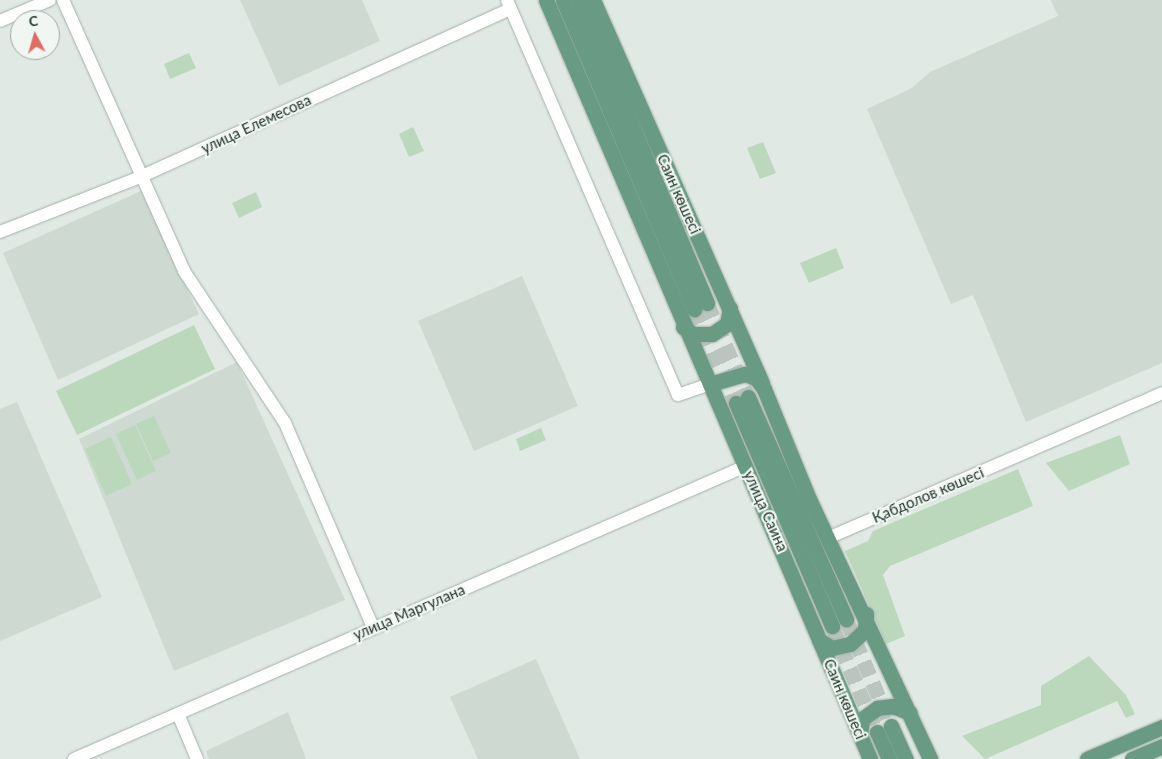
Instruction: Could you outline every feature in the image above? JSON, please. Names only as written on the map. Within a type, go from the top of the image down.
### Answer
[{"type":"main road","points":[[546,0],[683,327],[710,384],[745,374],[756,378],[764,389]]},
{"type":"main road","name":"Саин көшесі","points":[[563,0],[700,306],[579,0]]},
{"type":"main road","name":"Саин көшесі","points":[[593,0],[730,308],[809,499],[830,537],[866,613],[910,713]]},
{"type":"main road","points":[[683,327],[693,334],[712,334],[727,324],[730,308]]},
{"type":"main road","name":"улица Саина","points":[[710,384],[820,640]]},
{"type":"main road","points":[[832,626],[742,400],[846,620]]},
{"type":"main road","points":[[820,640],[832,648],[850,644],[865,630],[866,613]]},
{"type":"main road","name":"Саин көшесі","points":[[820,640],[870,759]]},
{"type":"main road","points":[[860,735],[862,719],[877,708],[893,706],[910,713],[930,759]]},
{"type":"main road","points":[[1087,759],[1162,727]]},
{"type":"main road","name":"Саин көшесі","points":[[889,759],[884,729],[906,759]]},
{"type":"main road","points":[[1138,756],[1162,746]]},
{"type":"street","points":[[0,21],[50,0]]},
{"type":"street","points":[[63,0],[140,177],[184,271],[284,423],[373,627]]},
{"type":"street","points":[[508,5],[678,395],[710,384]]},
{"type":"street","name":"улица Елемесова","points":[[0,232],[140,177],[508,5]]},
{"type":"street","name":"Қабдолов көшесі","points":[[830,537],[1162,393]]},
{"type":"street","name":"улица Маргулана","points":[[74,759],[746,466]]},
{"type":"street","points":[[178,714],[197,759]]},
{"type":"shaded area","points":[[240,0],[362,0],[380,41],[279,86]]},
{"type":"shaded area","points":[[1051,0],[1162,0],[1162,363],[1026,422],[973,295],[951,304],[867,109],[912,88],[930,72],[1058,16]]},
{"type":"shaded area","points":[[141,191],[199,314],[58,380],[3,253]]},
{"type":"shaded area","points":[[522,276],[578,406],[474,451],[418,321]]},
{"type":"shaded area","points":[[237,362],[345,600],[174,671],[79,439]]},
{"type":"shaded area","points":[[17,402],[102,597],[0,641],[0,409]]},
{"type":"shaded area","points":[[536,659],[580,759],[478,759],[450,697]]},
{"type":"shaded area","points":[[288,712],[306,759],[209,759],[206,751]]},
{"type":"green space","points":[[189,53],[196,68],[170,79],[164,64]]},
{"type":"green space","points":[[413,127],[424,151],[409,157],[399,134]]},
{"type":"green space","points":[[763,142],[776,173],[760,179],[747,148]]},
{"type":"green space","points":[[256,192],[262,207],[239,218],[232,203]]},
{"type":"green space","points":[[836,248],[844,268],[809,283],[800,263]]},
{"type":"green space","points":[[194,325],[215,369],[77,435],[56,391]]},
{"type":"green space","points":[[154,416],[171,453],[153,461],[136,424]]},
{"type":"green space","points":[[135,425],[156,471],[137,480],[116,434]]},
{"type":"green space","points":[[541,428],[546,440],[520,451],[516,439]]},
{"type":"green space","points":[[1120,435],[1130,464],[1069,491],[1046,463]]},
{"type":"green space","points":[[111,437],[132,484],[106,496],[85,449]]},
{"type":"green space","points":[[1018,469],[1033,506],[890,566],[883,575],[905,636],[886,644],[845,551],[868,541],[873,531]]},
{"type":"green space","points":[[1089,656],[1126,695],[1135,714],[1126,718],[1117,701],[985,759],[962,736],[1041,705],[1041,686]]},
{"type":"tunnel","points":[[707,303],[748,397]]},
{"type":"tunnel","points":[[694,309],[736,403]]},
{"type":"tunnel","points":[[846,619],[891,726]]},
{"type":"tunnel","points":[[832,626],[877,732]]}]
